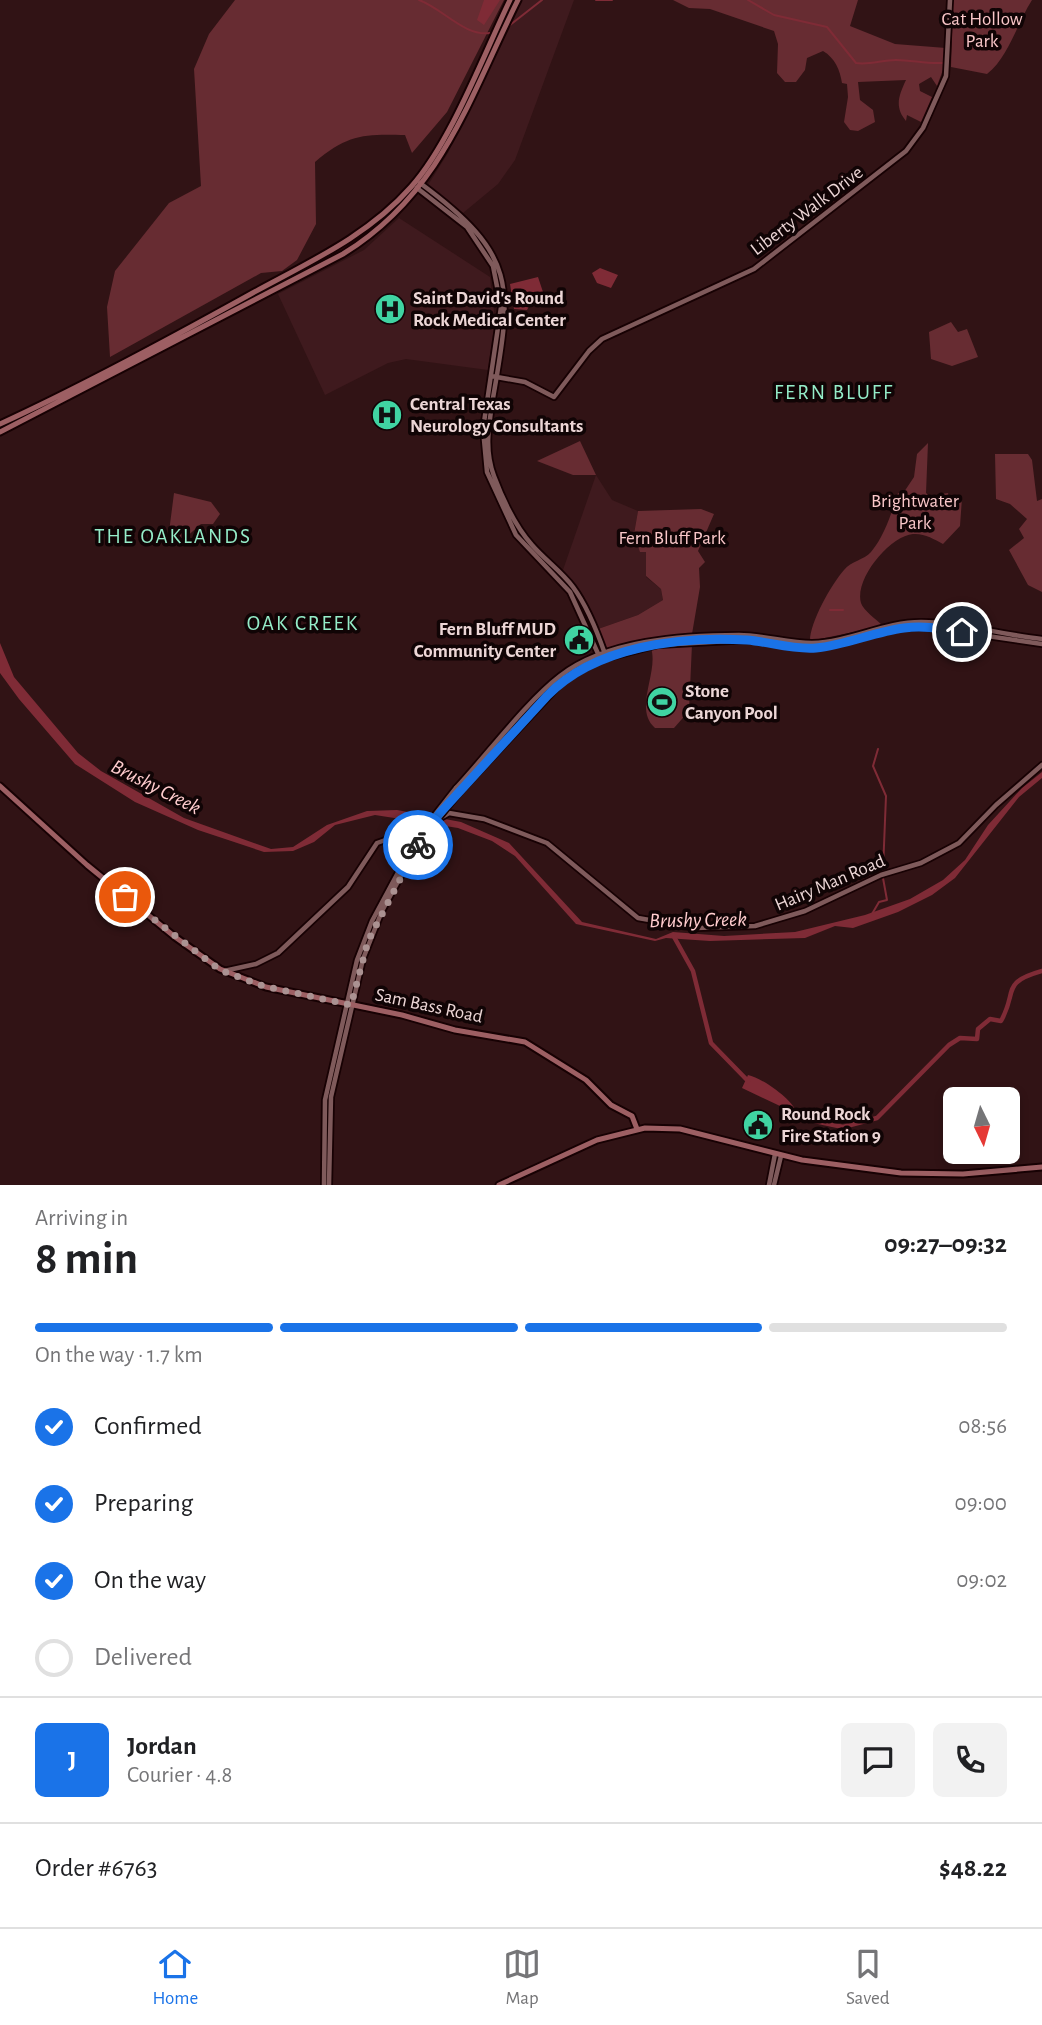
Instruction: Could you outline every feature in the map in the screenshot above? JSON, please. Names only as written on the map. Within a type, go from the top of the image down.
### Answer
[{"type":"main road","points":[[0,428],[11,419],[55,396],[163,348],[366,239],[421,187],[448,146],[498,41],[513,2]]},
{"type":"main road","points":[[484,71],[484,62],[513,2]]},
{"type":"main road","points":[[0,428],[20,422],[298,270],[366,229],[415,183],[443,139],[513,2]]},
{"type":"main road","points":[[298,270],[301,276]]},
{"type":"main road","points":[[223,317],[226,310],[267,285]]},
{"type":"main road","points":[[163,348],[205,319]]},
{"type":"main road","points":[[20,422],[20,419],[55,396]]},
{"type":"main road","name":"Sam Bass Road","points":[[0,786],[138,908],[224,971],[263,986],[455,1030],[525,1042],[586,1080],[608,1102],[632,1116],[637,1129]]},
{"type":"main road","points":[[499,1185],[597,1140],[637,1129],[691,1131],[778,1155],[938,1175],[1042,1167]]},
{"type":"street","name":"Liberty Walk Drive","points":[[494,376],[535,385],[554,397],[600,341],[754,269],[906,151],[923,128],[943,84],[949,59],[950,0]]},
{"type":"street","points":[[415,183],[467,227],[493,266],[500,307],[488,434],[494,475],[522,533],[578,594],[603,657]]},
{"type":"street","points":[[326,1185],[331,1097],[349,1005],[368,941],[418,840],[458,790],[557,685],[572,673],[603,657],[658,645],[728,640],[813,648],[916,627],[1042,641]]},
{"type":"street","name":"Hairy Man Road","points":[[224,971],[256,964],[278,953],[348,887],[377,843],[415,830],[445,814],[460,813],[513,828],[554,847],[638,918],[696,928],[755,926],[805,911],[881,875],[921,863],[959,843],[996,805],[1042,765]]},
{"type":"street","points":[[769,1185],[778,1155]]},
{"type":"street","points":[[774,1185],[778,1155]]},
{"type":"shaded area","points":[[484,0],[500,0],[484,25],[477,20]]},
{"type":"shaded area","points":[[522,0],[574,0],[515,160],[498,184],[463,213],[428,185],[448,153]]},
{"type":"shaded area","name":"Saint David's Round Rock Medical Center","points":[[399,218],[490,277],[495,320],[488,370],[406,359],[388,363],[325,395],[278,294],[364,250]]},
{"type":"shaded area","points":[[600,268],[618,275],[611,288],[597,283],[592,273]]},
{"type":"shaded area","points":[[538,277],[543,292],[534,297],[527,310],[514,309],[510,284]]},
{"type":"shaded area","points":[[596,475],[612,500],[638,511],[634,534],[646,552],[646,577],[661,589],[663,600],[638,615],[598,629],[580,592],[563,570]]},
{"type":"shaded area","points":[[0,643],[14,677],[78,753],[101,771],[184,818],[271,849],[293,847],[327,825],[367,811],[397,810],[461,822],[509,843],[582,922],[656,939],[673,932],[724,936],[795,932],[865,915],[910,899],[943,880],[965,860],[988,825],[1022,788],[1042,772],[1042,778],[1019,797],[955,878],[932,895],[898,912],[853,928],[835,926],[805,938],[710,941],[666,938],[655,941],[576,924],[515,856],[492,841],[458,828],[375,815],[335,825],[314,842],[293,851],[264,852],[198,830],[135,802],[75,764],[19,699],[0,673]]},
{"type":"shaded area","points":[[748,1075],[777,1090],[795,1108],[797,1114],[742,1088]]},
{"type":"green space","points":[[235,0],[504,0],[447,112],[412,153],[405,135],[367,136],[337,146],[315,162],[316,224],[297,260],[282,271],[261,273],[110,357],[107,307],[115,271],[169,203],[201,186],[194,69],[209,34]]},
{"type":"green space","points":[[673,0],[858,0],[850,26],[895,44],[946,48],[944,67],[937,86],[931,77],[919,84],[920,91],[932,97],[921,122],[907,115],[906,121],[900,111],[900,96],[906,80],[858,82],[860,100],[873,110],[875,122],[858,131],[850,130],[844,122],[847,84],[842,83],[836,65],[823,51],[807,58],[805,70],[796,82],[785,82],[777,73],[778,44],[774,31],[710,9],[689,8]]},
{"type":"green space","name":"Cat Hollow Park","points":[[953,0],[1032,0],[1007,49],[987,74],[951,67]]},
{"type":"green space","points":[[951,322],[958,332],[967,329],[978,357],[952,366],[931,359],[929,332]]},
{"type":"green space","points":[[580,441],[596,475],[573,475],[537,461]]},
{"type":"green space","name":"Brightwater Park","points":[[928,443],[926,493],[937,503],[942,494],[948,493],[951,505],[962,498],[960,526],[943,544],[921,534],[904,537],[894,542],[876,560],[863,582],[861,603],[883,626],[810,641],[813,624],[828,594],[847,567],[868,555],[880,539],[898,493],[902,495],[914,477],[917,454]]},
{"type":"green space","points":[[995,454],[1028,454],[1032,460],[1037,501],[1042,499],[1042,592],[1028,585],[1009,550],[1024,538],[1019,529],[1027,519],[1010,504],[996,499]]},
{"type":"green space","points":[[174,493],[211,502],[220,514],[213,524],[201,524],[184,539],[168,540]]},
{"type":"green space","name":"Fern Bluff Park","points":[[701,509],[714,514],[698,551],[705,562],[699,568],[700,587],[692,634],[652,638],[608,650],[598,629],[638,615],[663,600],[661,589],[646,576],[646,552],[640,552],[634,534],[638,511]]},
{"type":"green space","points":[[692,644],[689,711],[674,728],[655,728],[646,711],[653,658],[651,648]]},
{"type":"waterway","points":[[419,0],[472,31],[490,33]]},
{"type":"waterway","points":[[510,25],[542,0]]},
{"type":"waterway","points":[[596,0],[612,0]]},
{"type":"waterway","points":[[748,0],[774,15],[827,27],[856,63],[896,60],[942,63]]},
{"type":"waterway","points":[[830,610],[843,610]]},
{"type":"waterway","points":[[878,749],[873,766],[886,796],[883,870]]},
{"type":"waterway","points":[[872,914],[879,902],[887,900],[883,878]]},
{"type":"waterway","name":"Brushy Creek","points":[[673,935],[693,971],[711,1043],[748,1081]]},
{"type":"waterway","points":[[792,1110],[810,1120],[843,1127],[877,1118],[949,1045],[960,1038],[977,1039],[978,1029],[990,1019],[1001,1021],[1015,984],[1042,971]]},
{"type":"way so far","points":[[125,897],[220,970],[263,986],[351,1005],[368,941],[418,845]]},
{"type":"place","name":"Saint David's Round Rock Medical Center","points":[[390,309]]},
{"type":"place","name":"Central Texas Neurology Consultants","points":[[387,415]]},
{"type":"place","name":"Fern Bluff MUD Community Center","points":[[579,640]]},
{"type":"place","name":"Stone Canyon Pool","points":[[662,702]]},
{"type":"place","name":"Round Rock Fire Station 9","points":[[758,1125]]},
{"type":"district","name":"FERN BLUFF","points":[[834,392]]},
{"type":"district","name":"THE OAKLANDS","points":[[173,536]]},
{"type":"district","name":"OAK CREEK","points":[[303,623]]},
{"type":"route","points":[[418,845],[439,814],[557,685],[572,673],[600,660],[674,643],[748,640],[813,648],[901,628],[926,627],[962,632]]}]
